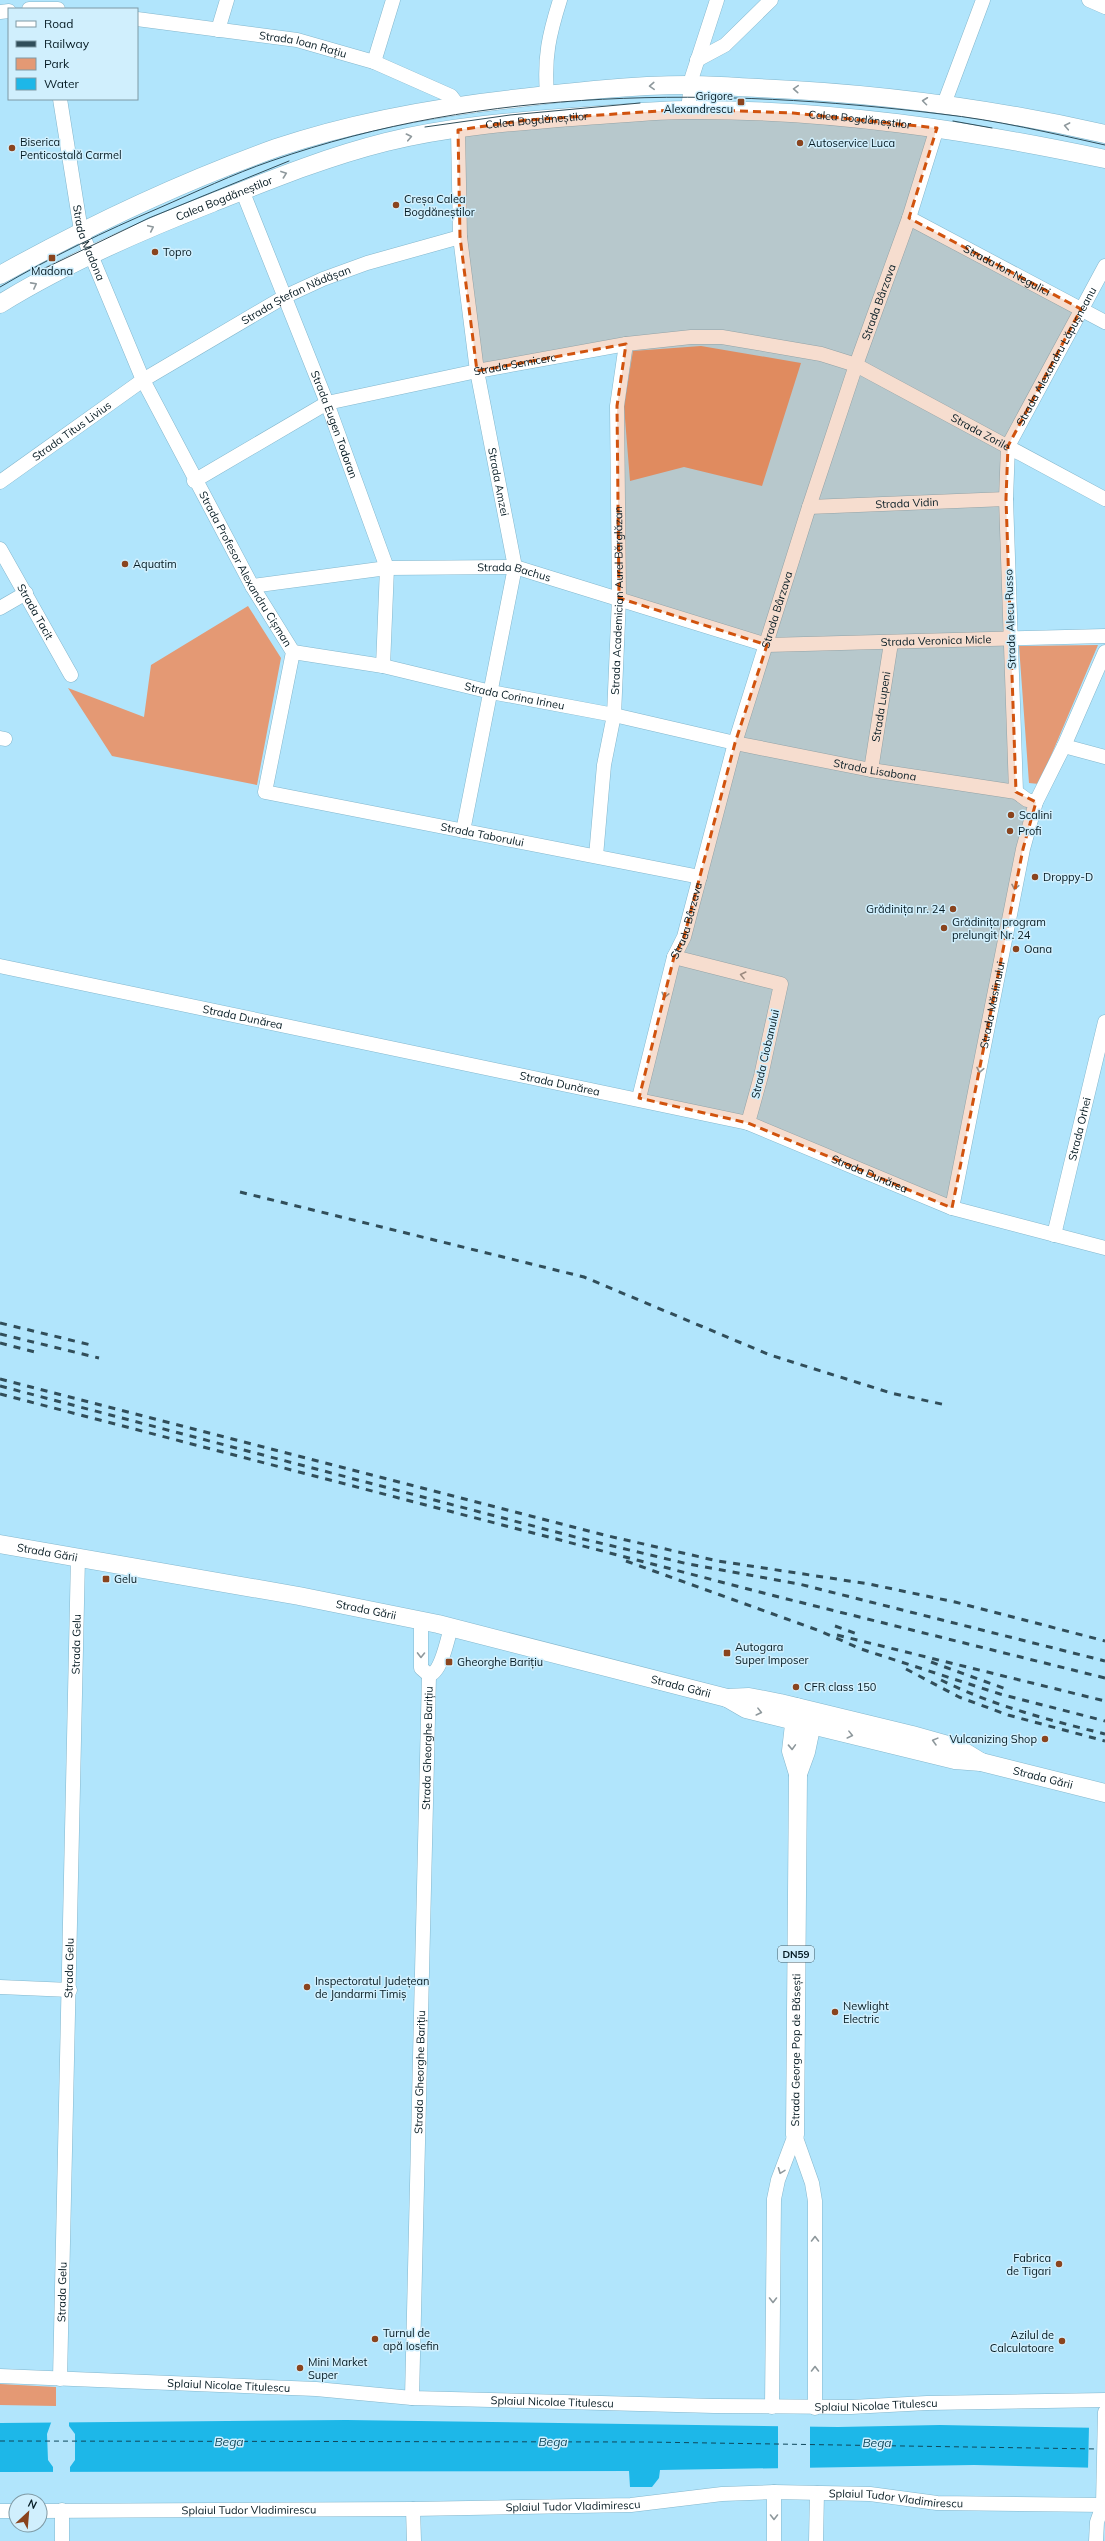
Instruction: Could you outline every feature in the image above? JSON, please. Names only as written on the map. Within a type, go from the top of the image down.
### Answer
[{"type":"main road","points":[[0,275],[81,231],[276,149],[363,123],[457,104],[548,94],[691,85],[796,89],[944,104],[1105,134]]},
{"type":"main road","name":"Calea Bogdăneștilor","points":[[0,304],[23,290],[91,256],[178,216],[242,190],[351,151],[427,133],[527,120],[688,110],[793,114],[938,128],[1013,140],[1105,159]]},
{"type":"main road","name":"Strada Gării","points":[[0,1544],[298,1596],[451,1627],[727,1698],[746,1709],[794,1714],[813,1718],[955,1760],[981,1762],[1105,1793]]},
{"type":"main road","name":"Strada George Pop de Băsești","points":[[794,1714],[791,1751],[798,1774],[795,2135]]},
{"type":"main road","name":"Strada George Pop de Băsești","points":[[798,1774],[806,1752],[813,1718]]},
{"type":"street","points":[[218,30],[227,0]]},
{"type":"street","points":[[374,62],[393,0]]},
{"type":"street","points":[[548,94],[546,54],[549,35],[560,0]]},
{"type":"street","points":[[688,110],[691,85],[697,60],[717,0]]},
{"type":"street","points":[[697,60],[725,45],[771,0]]},
{"type":"street","points":[[944,104],[983,0]]},
{"type":"street","points":[[1089,0],[1105,6]]},
{"type":"street","points":[[36,8],[49,6]]},
{"type":"street","name":"Strada Ioan Rațiu","points":[[138,19],[297,40],[374,62],[451,96],[457,104]]},
{"type":"street","name":"Strada Madona","points":[[60,100],[81,231],[143,380]]},
{"type":"street","name":"Strada Bârzava","points":[[639,1098],[674,957],[684,937],[735,743],[768,645],[809,507],[856,365],[909,218],[938,128]]},
{"type":"street","name":"Strada Amzei","points":[[458,130],[460,237],[477,371],[515,567],[463,831]]},
{"type":"street","name":"Strada Eugen Todoran","points":[[242,190],[327,403],[387,568],[384,666]]},
{"type":"street","name":"Strada Ion Negulici","points":[[909,218],[1105,322]]},
{"type":"street","name":"Strada Ștefan Nădășan","points":[[143,380],[284,297],[323,279],[367,263],[460,237]]},
{"type":"street","name":"Strada Alexandru Lăpușneanu","points":[[1008,446],[1105,266]]},
{"type":"street","name":"Strada Semicerc","points":[[194,481],[327,403],[477,371],[626,344],[691,337],[722,337],[821,354],[856,365]]},
{"type":"street","name":"Strada Academician Aurel Bărglăzan","points":[[596,856],[604,765],[614,715],[619,598],[617,406],[626,344]]},
{"type":"street","name":"Strada Zorile","points":[[856,365],[1105,499]]},
{"type":"street","name":"Strada Profesor Alexandru Cișman","points":[[143,380],[194,481],[252,586],[293,652],[265,792]]},
{"type":"street","name":"Strada Titus Livius","points":[[0,482],[143,380]]},
{"type":"street","name":"Strada Alecu Russo","points":[[1008,446],[1006,499],[1016,792]]},
{"type":"street","name":"Strada Vidin","points":[[809,507],[1006,499]]},
{"type":"street","name":"Strada Tacit","points":[[0,548],[71,675]]},
{"type":"street","name":"Strada Bachus","points":[[252,586],[387,568],[515,567],[768,645]]},
{"type":"street","points":[[0,608],[26,593]]},
{"type":"street","name":"Strada Veronica Micle","points":[[768,645],[891,643],[1105,636]]},
{"type":"street","name":"Strada Lupeni","points":[[871,770],[891,643]]},
{"type":"street","name":"Strada Corina Irineu","points":[[293,652],[384,666],[491,692],[614,715],[735,743]]},
{"type":"street","name":"Strada Măslinului","points":[[952,1208],[1023,849],[1036,802],[1064,746],[1105,652]]},
{"type":"street","name":"Strada Lisabona","points":[[735,743],[871,770],[1016,792]]},
{"type":"street","points":[[1064,746],[1105,757]]},
{"type":"street","name":"Strada Taborului","points":[[265,792],[596,856],[700,878]]},
{"type":"street","points":[[1016,792],[1027,800],[1036,802]]},
{"type":"street","name":"Strada Ciobanului","points":[[674,957],[781,984],[761,1076],[748,1123]]},
{"type":"street","name":"Strada Dunărea","points":[[0,966],[639,1098],[748,1123],[952,1208],[1105,1248]]},
{"type":"street","name":"Strada Orhei","points":[[1054,1235],[1105,1022]]},
{"type":"street","name":"Strada Gelu","points":[[60,2379],[70,1990],[78,1557]]},
{"type":"street","name":"Strada Gheorghe Barițiu","points":[[421,1621],[421,1668],[429,1675]]},
{"type":"street","name":"Strada Gheorghe Barițiu","points":[[429,1675],[435,1673],[440,1665],[451,1627]]},
{"type":"street","name":"Strada Gheorghe Barițiu","points":[[412,2398],[429,1675]]},
{"type":"street","points":[[0,1987],[70,1990]]},
{"type":"street","name":"Strada George Pop de Băsești","points":[[772,2407],[774,2199],[778,2180],[795,2135]]},
{"type":"street","name":"Strada George Pop de Băsești","points":[[795,2135],[812,2183],[815,2201],[815,2408]]},
{"type":"street","name":"Splaiul Nicolae Titulescu","points":[[0,2376],[316,2389],[412,2398],[815,2408],[927,2403],[1105,2400]]},
{"type":"street","points":[[1096,2541],[1098,2522],[1104,2507],[1105,2413]]},
{"type":"street","points":[[774,2492],[774,2541]]},
{"type":"street","name":"Splaiul Tudor Vladimirescu","points":[[48,2511],[413,2509],[631,2505],[722,2494],[774,2492],[870,2494],[937,2503],[1104,2507]]},
{"type":"street","points":[[816,2541],[817,2493]]},
{"type":"street","points":[[413,2509],[414,2541]]},
{"type":"street","points":[[62,2510],[62,2541]]},
{"type":"highlighted area","points":[[688,109],[793,113],[937,128],[909,218],[1081,309],[1008,446],[1006,499],[1016,792],[1036,802],[1023,849],[952,1208],[748,1123],[639,1098],[674,957],[684,937],[735,743],[767,645],[619,598],[617,406],[626,344],[477,371],[460,237],[458,130],[527,120]]},
{"type":"green space","points":[[701,346],[801,363],[762,486],[684,467],[630,481],[624,406],[633,351]]},
{"type":"green space","points":[[248,606],[281,658],[257,785],[112,756],[68,688],[144,717],[151,665]]},
{"type":"green space","points":[[1098,645],[1039,784],[1029,783],[1019,646]]},
{"type":"green space","points":[[0,2384],[56,2387],[56,2406],[0,2405]]},
{"type":"water","name":"Bega","points":[[346,2420],[838,2427],[940,2425],[1105,2428],[1105,2468],[974,2465],[660,2470],[659,2478],[652,2487],[630,2487],[629,2471],[0,2472],[0,2423]]},
{"type":"pier","points":[[52,2420],[69,2420],[69,2426],[75,2434],[75,2460],[70,2467],[70,2474],[53,2474],[53,2467],[48,2460],[47,2434]]},
{"type":"pier","points":[[778,2424],[810,2425],[810,2470],[778,2471]]},
{"type":"pier","points":[[1089,2426],[1105,2426],[1105,2470],[1088,2469]]},
{"type":"ferry route","points":[[0,2441],[646,2442],[1098,2449]]},
{"type":"tram line","points":[[0,287],[78,245],[229,177],[271,161],[352,136],[435,118],[518,106],[603,99],[687,97],[772,99],[857,105],[941,114],[1023,127],[1105,145]]},
{"type":"tram line","points":[[425,127],[510,115],[640,103]]},
{"type":"tram line","points":[[953,121],[992,128]]},
{"type":"tram line","points":[[39,271],[149,218],[289,161]]},
{"type":"railway","points":[[240,1192],[584,1277],[770,1355],[891,1393],[946,1405]]},
{"type":"railway","points":[[0,1323],[91,1345]]},
{"type":"railway","points":[[0,1334],[99,1358]]},
{"type":"railway","points":[[0,1343],[39,1353]]},
{"type":"railway","points":[[0,1379],[604,1535],[718,1561],[869,1584],[955,1602],[1105,1641]]},
{"type":"railway","points":[[0,1386],[579,1538],[688,1564],[799,1584],[1105,1661]]},
{"type":"railway","points":[[0,1394],[771,1595],[1105,1678]]},
{"type":"railway","points":[[626,1561],[820,1631],[861,1649],[1000,1694],[1105,1721]]},
{"type":"railway","points":[[835,1626],[860,1635]]},
{"type":"railway","points":[[837,1635],[1105,1701]]},
{"type":"railway","points":[[931,1662],[1006,1689]]},
{"type":"railway","points":[[906,1669],[959,1697],[1008,1715],[1105,1741]]},
{"type":"railway","points":[[941,1680],[1001,1705],[1042,1718],[1105,1734]]},
{"type":"place","name":"Grigore Alexandrescu","points":[[741,102]]},
{"type":"place","name":"Autoservice Luca","points":[[800,143]]},
{"type":"place","name":"Biserica Penticostală Carmel","points":[[12,148]]},
{"type":"place","name":"Creșa Calea Bogdăneștilor","points":[[396,205]]},
{"type":"place","name":"Topro","points":[[155,252]]},
{"type":"place","name":"Madona","points":[[52,258]]},
{"type":"place","name":"Aquatim","points":[[125,564]]},
{"type":"place","name":"Scalini","points":[[1011,815]]},
{"type":"place","name":"Profi","points":[[1010,831]]},
{"type":"place","name":"Droppy-D","points":[[1035,877]]},
{"type":"place","name":"Grădinița nr. 24","points":[[953,909]]},
{"type":"place","name":"Grădinița program prelungit Nr. 24","points":[[944,928]]},
{"type":"place","name":"Oana","points":[[1016,949]]},
{"type":"place","name":"Gelu","points":[[106,1579]]},
{"type":"place","name":"Autogara Super Imposer","points":[[727,1653]]},
{"type":"place","name":"Gheorghe Barițiu","points":[[449,1662]]},
{"type":"place","name":"CFR class 150","points":[[796,1687]]},
{"type":"place","name":"Vulcanizing Shop","points":[[1045,1739]]},
{"type":"place","name":"Inspectoratul Județean de Jandarmi Timiș","points":[[307,1987]]},
{"type":"place","name":"Newlight Electric","points":[[835,2012]]},
{"type":"place","name":"Fabrica de Tigari","points":[[1059,2264]]},
{"type":"place","name":"Turnul de apă Iosefin","points":[[375,2339]]},
{"type":"place","name":"Azilul de Calculatoare","points":[[1062,2341]]},
{"type":"place","name":"Mini Market Super","points":[[300,2368]]}]
